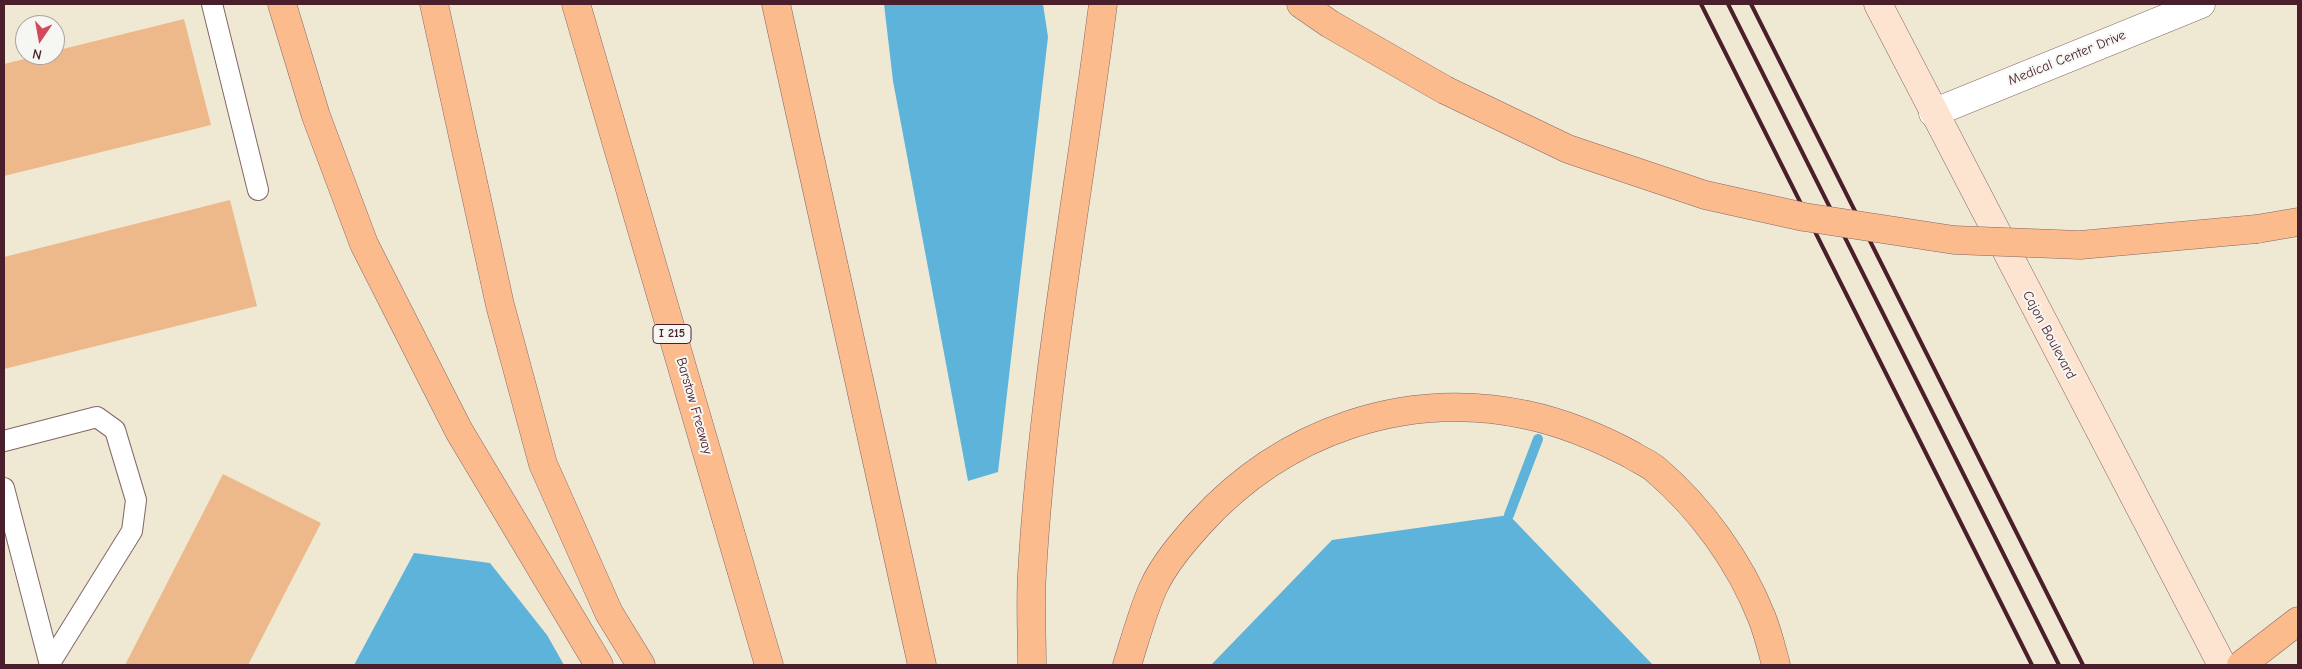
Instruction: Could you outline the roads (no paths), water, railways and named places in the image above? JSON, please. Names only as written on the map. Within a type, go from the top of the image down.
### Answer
[{"type":"highway","points":[[282,4],[316,116],[364,244],[459,430],[599,665]]},
{"type":"highway","points":[[434,4],[500,305],[543,464],[609,612],[640,665]]},
{"type":"highway","name":"Barstow Freeway","points":[[576,4],[769,665]]},
{"type":"highway","points":[[776,4],[922,665]]},
{"type":"highway","points":[[1032,665],[1032,576],[1043,446],[1061,295],[1103,4]]},
{"type":"highway","points":[[1301,4],[1330,24],[1445,90],[1568,149],[1705,196],[1804,217],[1954,240],[2080,245],[2257,229],[2298,222]]},
{"type":"highway","points":[[1127,665],[1154,587],[1183,542],[1225,496],[1277,458],[1331,431],[1380,416],[1438,406],[1494,408],[1552,420],[1598,437],[1654,468],[1692,505],[1729,552],[1762,618],[1776,665]]},
{"type":"highway","points":[[2241,665],[2298,621]]},
{"type":"main road","name":"Cajon Boulevard","points":[[1878,4],[1933,113],[2222,665]]},
{"type":"street","name":"Medical Center Drive","points":[[1933,113],[2202,4]]},
{"type":"lane","points":[[212,4],[258,190]]},
{"type":"lane","points":[[4,441],[97,417],[115,430],[136,500],[132,531],[50,664]]},
{"type":"lane","points":[[4,488],[50,664]]},
{"type":"water","points":[[884,4],[1043,4],[1048,37],[998,472],[968,481],[893,81]]},
{"type":"water","points":[[1509,515],[1653,665],[1211,665],[1332,540]]},
{"type":"water","points":[[414,553],[490,563],[547,635],[564,665],[354,665]]},
{"type":"waterway","points":[[1509,515],[1538,439]]},
{"type":"railway","points":[[1701,4],[2032,665]]},
{"type":"railway","points":[[1728,4],[2059,665]]},
{"type":"railway","points":[[1751,4],[2083,665]]}]
